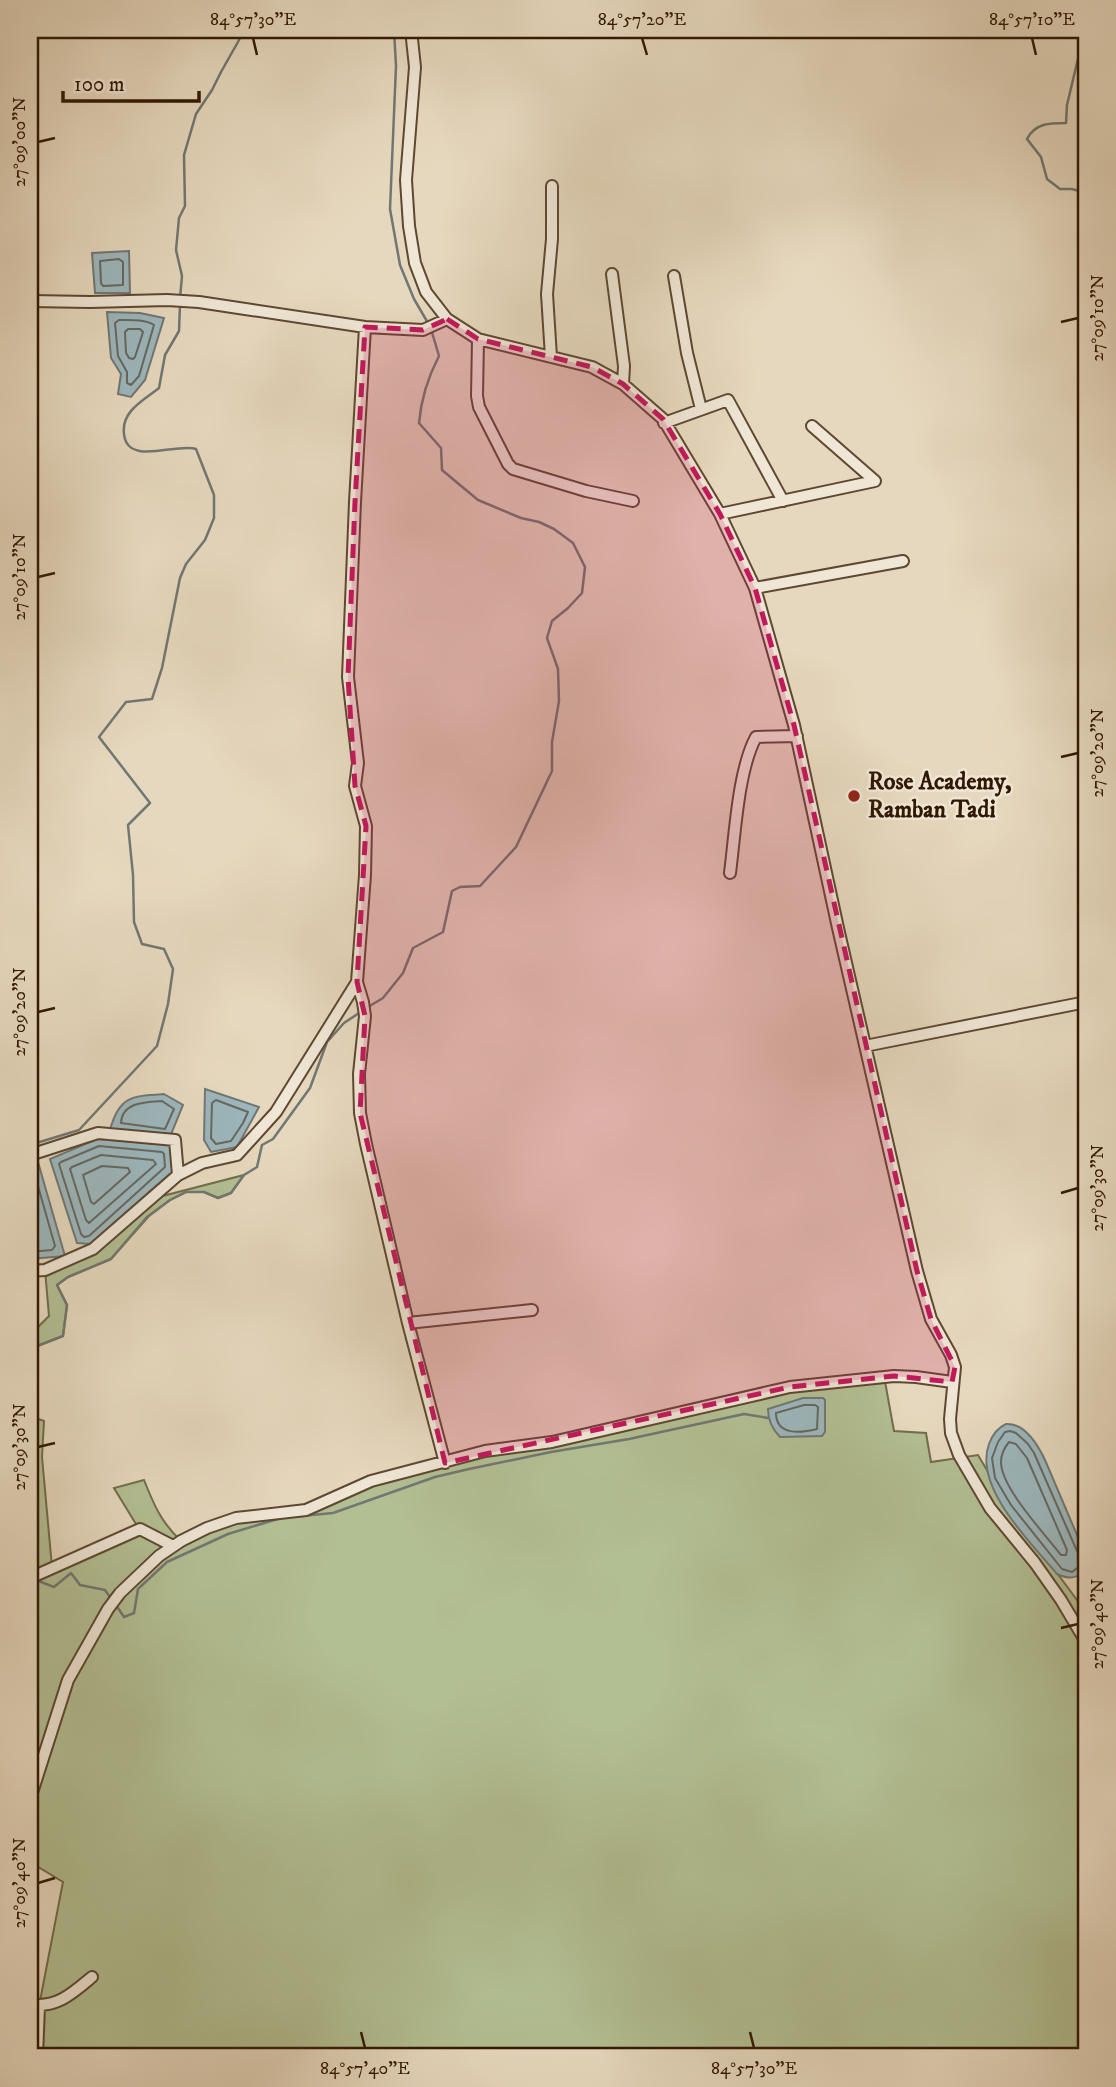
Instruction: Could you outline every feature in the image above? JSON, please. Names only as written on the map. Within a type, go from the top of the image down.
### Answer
[{"type":"street","points":[[411,30],[415,67],[406,180],[409,226],[415,262],[426,292],[442,321],[478,339],[592,367],[623,384],[663,419],[720,514],[755,588],[797,736],[817,835],[917,1271],[931,1319],[955,1367],[951,1433],[966,1470],[990,1508],[1035,1563],[1086,1643]]},
{"type":"street","points":[[551,356],[547,293],[552,239],[552,186]]},
{"type":"street","points":[[612,274],[624,366],[623,384]]},
{"type":"street","points":[[674,276],[687,353],[701,409]]},
{"type":"street","points":[[30,301],[199,302],[365,327],[423,330],[442,321]]},
{"type":"street","points":[[365,327],[348,677],[358,763],[355,786],[366,826],[357,982],[365,1016],[359,1074],[360,1113],[408,1324],[445,1463]]},
{"type":"street","points":[[478,339],[479,407],[508,464],[513,469],[586,491],[633,501]]},
{"type":"street","points":[[664,423],[728,400],[783,501]]},
{"type":"street","points":[[720,514],[875,481],[812,426]]},
{"type":"street","points":[[755,588],[903,561]]},
{"type":"street","points":[[730,873],[749,750],[757,737],[797,736]]},
{"type":"street","points":[[30,1272],[45,1270],[93,1249],[178,1175],[202,1163],[237,1154],[276,1112],[357,982]]},
{"type":"street","points":[[866,1046],[1086,1002]]},
{"type":"street","points":[[30,1155],[98,1133],[175,1140],[178,1175]]},
{"type":"street","points":[[408,1324],[532,1310]]},
{"type":"street","points":[[30,1799],[68,1680],[108,1609],[159,1556],[206,1528],[236,1518],[306,1510],[370,1481],[485,1451],[552,1442],[790,1387],[894,1376],[952,1382]]},
{"type":"street","points":[[30,1578],[140,1529],[173,1546]]},
{"type":"street","points":[[37,2057],[34,2005],[67,1999],[92,1977]]},
{"type":"highlighted area","points":[[447,319],[478,339],[592,367],[623,384],[663,419],[720,514],[755,588],[794,725],[917,1271],[931,1319],[955,1367],[952,1382],[894,1376],[790,1387],[445,1463],[360,1113],[365,1016],[357,982],[366,826],[355,786],[348,677],[365,327],[423,330]]},
{"type":"green space","points":[[244,1175],[231,1193],[218,1198],[204,1192],[186,1192],[170,1200],[149,1216],[111,1259],[68,1277],[57,1285],[67,1305],[63,1336],[32,1348],[33,1367],[30,1371],[30,1335],[49,1316],[45,1270],[93,1249],[151,1199]]},
{"type":"green space","points":[[884,1376],[894,1431],[926,1433],[931,1462],[978,1455],[1013,1514],[1086,1612],[1086,2057],[37,2057],[39,2006],[63,1882],[30,1862],[30,1799],[34,1783],[30,1782],[30,1416],[44,1421],[42,1457],[52,1567],[139,1529],[114,1488],[144,1480],[159,1513],[181,1541],[207,1528],[306,1510],[371,1481],[741,1397]]},
{"type":"water","points":[[129,251],[130,293],[95,293],[92,253]]},
{"type":"water","points":[[107,312],[140,313],[164,318],[145,380],[131,397],[118,394],[121,374],[111,358]]},
{"type":"water","points":[[205,1089],[259,1107],[237,1147],[211,1152],[204,1140]]},
{"type":"water","points":[[164,1094],[183,1105],[170,1137],[110,1130],[118,1110],[128,1100]]},
{"type":"water","points":[[97,1139],[170,1145],[173,1171],[90,1244],[77,1243],[50,1159]]},
{"type":"water","points":[[38,1162],[65,1256],[30,1259],[30,1163]]},
{"type":"water","points":[[803,1398],[825,1400],[825,1432],[822,1436],[780,1437],[771,1424],[768,1409]]},
{"type":"water","points":[[1006,1424],[1025,1431],[1045,1460],[1086,1556],[1082,1573],[1078,1576],[1057,1574],[1020,1531],[997,1496],[989,1478],[986,1461],[992,1438],[997,1430]]},
{"type":"waterway","points":[[180,298],[182,276],[176,250],[179,218],[185,206],[184,155],[196,114],[247,30]]},
{"type":"waterway","points":[[394,30],[396,66],[390,209],[400,265],[414,299],[428,323]]},
{"type":"waterway","points":[[1078,30],[1081,46],[1067,105],[1066,123],[1039,127],[1027,139],[1041,157],[1047,179],[1060,189],[1086,193]]},
{"type":"waterway","points":[[30,1145],[79,1130],[157,1046],[168,1004],[173,969],[164,949],[142,944],[134,922],[128,825],[150,803],[99,737],[126,702],[152,699],[162,668],[180,578],[186,564],[205,540],[214,518],[214,495],[196,449],[143,451],[127,444],[124,434],[124,426],[130,413],[159,388],[165,355],[179,331],[180,305]]},
{"type":"waterway","points":[[368,1007],[383,998],[403,973],[413,948],[443,932],[452,891],[460,887],[480,886],[516,847],[552,771],[552,742],[559,701],[558,669],[547,638],[552,621],[582,593],[585,567],[573,543],[554,529],[478,500],[442,470],[441,448],[419,423],[426,389],[439,356],[431,329]]},
{"type":"waterway","points":[[30,1372],[33,1367],[32,1348],[63,1336],[67,1305],[57,1285],[68,1277],[111,1259],[147,1217],[170,1200],[186,1192],[204,1192],[218,1198],[231,1193],[244,1175],[257,1167],[262,1145],[273,1139],[310,1088],[327,1042],[344,1023],[362,1011]]},
{"type":"waterway","points":[[116,1605],[124,1617],[134,1613],[138,1589],[167,1562],[228,1534],[281,1518],[333,1513],[435,1477],[551,1452],[629,1439],[744,1414],[768,1418]]},
{"type":"waterway","points":[[36,1580],[54,1587],[71,1573],[80,1585],[105,1590],[112,1600]]},
{"type":"place","name":"Rose Academy, Ramban Tadi","points":[[854,796]]}]
